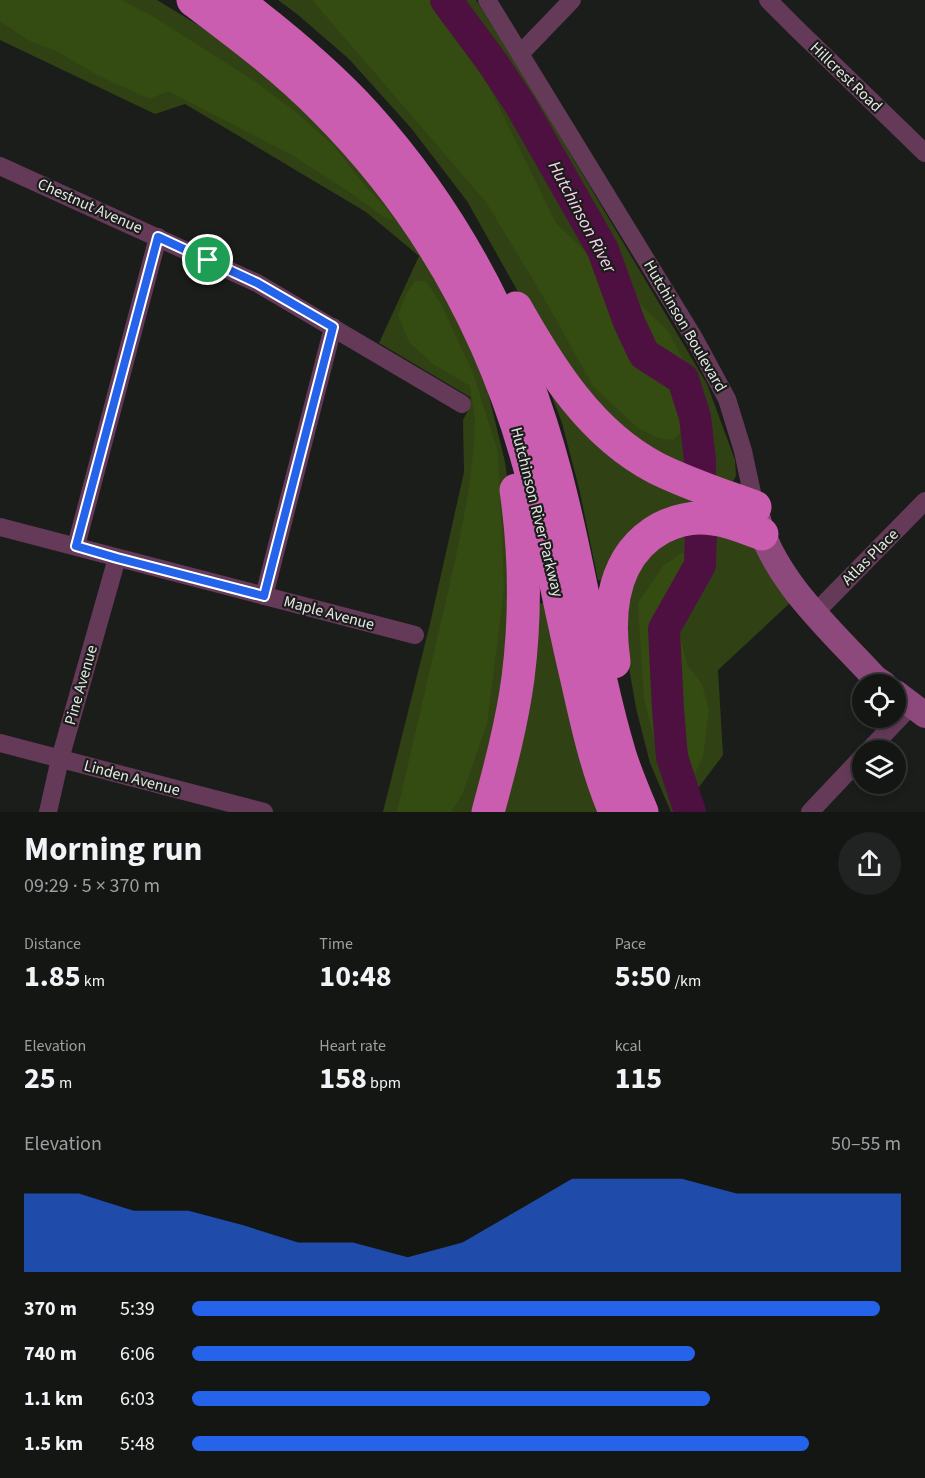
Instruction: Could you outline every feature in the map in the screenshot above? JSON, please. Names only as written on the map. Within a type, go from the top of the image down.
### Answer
[{"type":"highway","name":"Hutchinson River Parkway","points":[[193,0],[288,75],[324,109],[372,161],[405,203],[439,254],[471,312],[490,352],[516,423],[531,473],[584,712],[595,754],[615,812]]},
{"type":"highway","name":"Hutchinson River Parkway","points":[[236,0],[269,25],[365,114],[440,209],[497,310],[526,377],[544,429],[562,498],[609,714],[626,774],[642,812]]},
{"type":"highway","points":[[398,154],[464,220],[551,368],[599,425],[626,449],[658,469],[758,520]]},
{"type":"highway","points":[[488,812],[514,699],[524,610],[517,497],[490,352]]},
{"type":"highway","points":[[651,812],[644,777],[634,750],[615,673],[611,618],[617,581],[636,548],[655,531],[676,521],[695,518],[715,519],[735,524],[758,520]]},
{"type":"street","name":"Hutchinson Boulevard","points":[[487,0],[694,338],[727,399],[743,451],[758,520],[793,588],[871,674]]},
{"type":"street","points":[[521,53],[572,0]]},
{"type":"street","name":"Hillcrest Road","points":[[768,0],[925,153]]},
{"type":"street","name":"Chestnut Avenue","points":[[0,166],[257,283],[462,404]]},
{"type":"street","points":[[76,546],[158,237]]},
{"type":"street","points":[[264,596],[333,327]]},
{"type":"street","name":"Atlas Place","points":[[815,613],[925,501]]},
{"type":"street","name":"Maple Avenue","points":[[0,526],[415,635]]},
{"type":"street","name":"Pine Avenue","points":[[48,812],[60,759],[117,558]]},
{"type":"street","points":[[878,740],[911,704]]},
{"type":"street","name":"Linden Avenue","points":[[0,743],[264,812]]},
{"type":"street","points":[[810,812],[852,768]]},
{"type":"green space","points":[[0,0],[157,0],[226,42],[322,115],[438,273],[487,388],[505,462],[513,524],[515,627],[479,812],[383,812],[430,624],[464,472],[463,420],[471,405],[470,397],[379,343],[419,256],[366,212],[185,104],[155,114],[0,40]]},
{"type":"green space","points":[[0,0],[121,0],[154,17],[256,82],[297,113],[333,145],[394,220],[384,217],[290,154],[168,91],[150,99],[97,75],[58,52],[28,40],[0,21]]},
{"type":"green space","points":[[278,0],[476,0],[529,84],[707,384],[735,460],[736,476],[732,483],[686,475],[613,420],[565,364],[526,306],[467,201],[411,128],[349,59]]},
{"type":"green space","points":[[312,0],[435,0],[467,42],[556,223],[668,331],[697,388],[680,433],[673,440],[658,438],[638,428],[593,386],[544,298],[486,202]]},
{"type":"green space","points":[[415,281],[426,281],[441,304],[473,373],[498,452],[504,588],[487,724],[462,795],[451,812],[397,812],[456,557],[468,494],[475,419],[470,386],[433,364],[409,342],[398,315]]},
{"type":"green space","points":[[548,386],[714,508],[609,582],[598,580],[579,488],[562,423]]},
{"type":"green space","points":[[689,531],[751,541],[791,602],[718,670],[723,755],[690,799],[701,812],[671,812],[650,763],[636,708],[626,650],[626,604],[636,572],[657,546]]},
{"type":"green space","points":[[686,552],[704,560],[694,603],[680,635],[687,665],[702,684],[709,710],[703,757],[694,775],[686,807],[691,812],[678,812],[669,797],[644,699],[638,603],[663,566]]},
{"type":"green space","points":[[547,602],[600,812],[499,812],[535,605]]},
{"type":"waterway","name":"Hutchinson River","points":[[446,0],[521,106],[603,250],[629,322],[644,354],[683,379],[695,417],[700,473]]},
{"type":"waterway","name":"Hutchinson River","points":[[690,812],[672,757],[664,629],[700,565],[701,530]]},
{"type":"route","points":[[158,237],[208,260],[257,283],[333,327],[264,596],[76,546],[158,237]]}]
